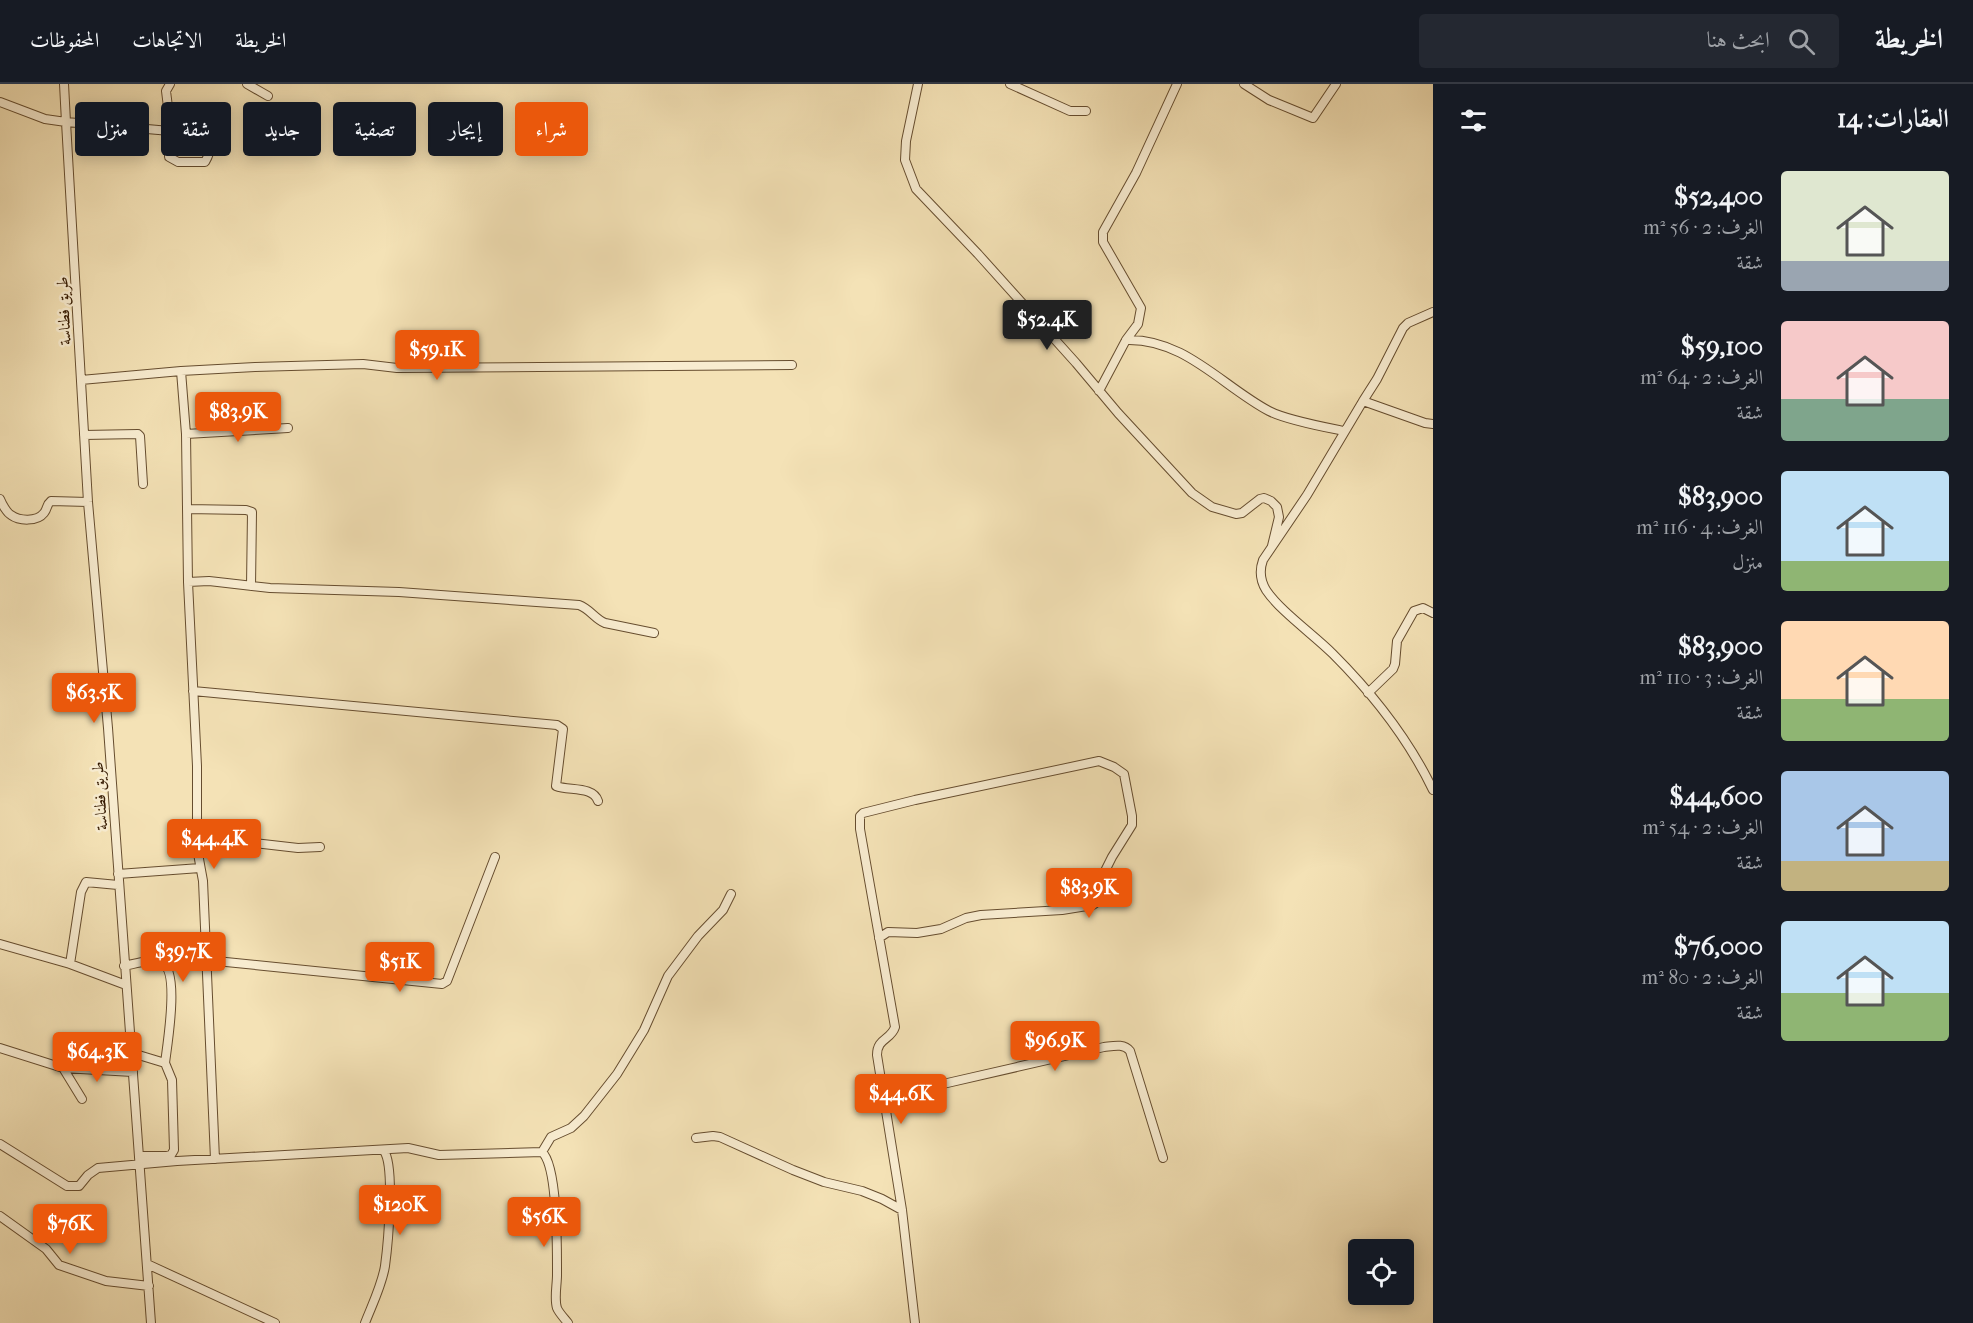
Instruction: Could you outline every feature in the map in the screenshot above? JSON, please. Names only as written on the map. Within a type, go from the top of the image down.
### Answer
[{"type":"street","name":"طريق فطناسة","points":[[64,84],[88,502],[151,1323]]},
{"type":"street","points":[[167,102],[166,91],[170,84]]},
{"type":"street","points":[[247,84],[268,96]]},
{"type":"street","points":[[918,84],[906,141],[905,160],[916,189],[978,254],[1118,413],[1202,501],[1212,507],[1236,514],[1242,513],[1264,498],[1277,507],[1279,517],[1272,546]]},
{"type":"street","points":[[1010,84],[1070,111],[1086,111]]},
{"type":"street","points":[[1099,391],[1126,340],[1138,324],[1141,308],[1103,242],[1103,232],[1136,173],[1177,84]]},
{"type":"street","points":[[1244,84],[1269,100],[1308,118],[1313,118],[1336,84]]},
{"type":"street","points":[[0,102],[45,119],[161,130]]},
{"type":"street","points":[[169,156],[173,161],[199,163],[207,159],[208,156]]},
{"type":"street","points":[[1433,312],[1408,322],[1403,328],[1377,379],[1307,495],[1263,560],[1260,570],[1265,589],[1334,655],[1393,721],[1419,760],[1433,790]]},
{"type":"street","points":[[1126,340],[1150,342],[1181,354],[1270,411],[1344,431]]},
{"type":"street","points":[[81,380],[181,371],[363,364],[398,368],[792,365]]},
{"type":"street","points":[[181,371],[186,434],[188,582],[194,692],[197,848],[202,881],[215,1159]]},
{"type":"street","points":[[1364,401],[1433,424]]},
{"type":"street","points":[[186,434],[288,428]]},
{"type":"street","points":[[84,435],[138,434],[142,484]]},
{"type":"street","points":[[0,499],[9,514],[22,520],[36,518],[44,513],[51,501],[88,502]]},
{"type":"street","points":[[187,509],[252,512],[251,586]]},
{"type":"street","points":[[188,582],[208,581],[251,586],[399,592],[579,605],[589,609],[599,621],[654,633]]},
{"type":"street","points":[[1368,693],[1393,669],[1396,641],[1414,611],[1423,608],[1433,613]]},
{"type":"street","points":[[194,692],[220,692],[557,725],[562,729],[556,786],[591,792],[597,796],[598,801]]},
{"type":"street","points":[[879,938],[888,932],[917,933],[941,930],[966,918],[981,915],[1062,910],[1093,905],[1100,900],[1112,857],[1132,825],[1124,774],[1099,761],[915,800],[862,814],[859,818],[860,829],[879,938],[895,1028],[877,1051],[902,1210],[915,1323]]},
{"type":"street","points":[[197,848],[254,843],[298,848],[320,847]]},
{"type":"street","points":[[206,960],[442,984],[447,981],[495,857]]},
{"type":"street","points":[[118,874],[200,868]]},
{"type":"street","points":[[70,964],[84,885],[86,882],[118,885]]},
{"type":"street","points":[[542,1152],[551,1137],[571,1128],[584,1116],[617,1074],[644,1030],[668,976],[698,936],[723,910],[730,894]]},
{"type":"street","points":[[0,944],[70,964],[126,985]]},
{"type":"street","points":[[0,1144],[67,1186],[79,1186],[98,1168],[171,1155],[174,1150],[172,1080],[165,1063],[171,1023],[171,993],[166,967],[163,963],[153,961],[124,966]]},
{"type":"street","points":[[883,1090],[943,1084],[1104,1047],[1122,1045],[1130,1051],[1163,1158]]},
{"type":"street","points":[[0,1048],[63,1068],[133,1072]]},
{"type":"street","points":[[132,1053],[165,1063]]},
{"type":"street","points":[[63,1068],[82,1098]]},
{"type":"street","points":[[696,1138],[720,1137],[793,1170],[824,1182],[862,1191],[902,1210]]},
{"type":"street","points":[[140,1160],[215,1159],[408,1148],[439,1155],[542,1152],[546,1156],[553,1186],[556,1222],[557,1308],[568,1323]]},
{"type":"street","points":[[365,1323],[385,1268],[389,1165],[384,1150]]},
{"type":"street","points":[[0,1216],[46,1248],[59,1265],[106,1281],[149,1286]]},
{"type":"street","points":[[147,1264],[275,1323]]}]
